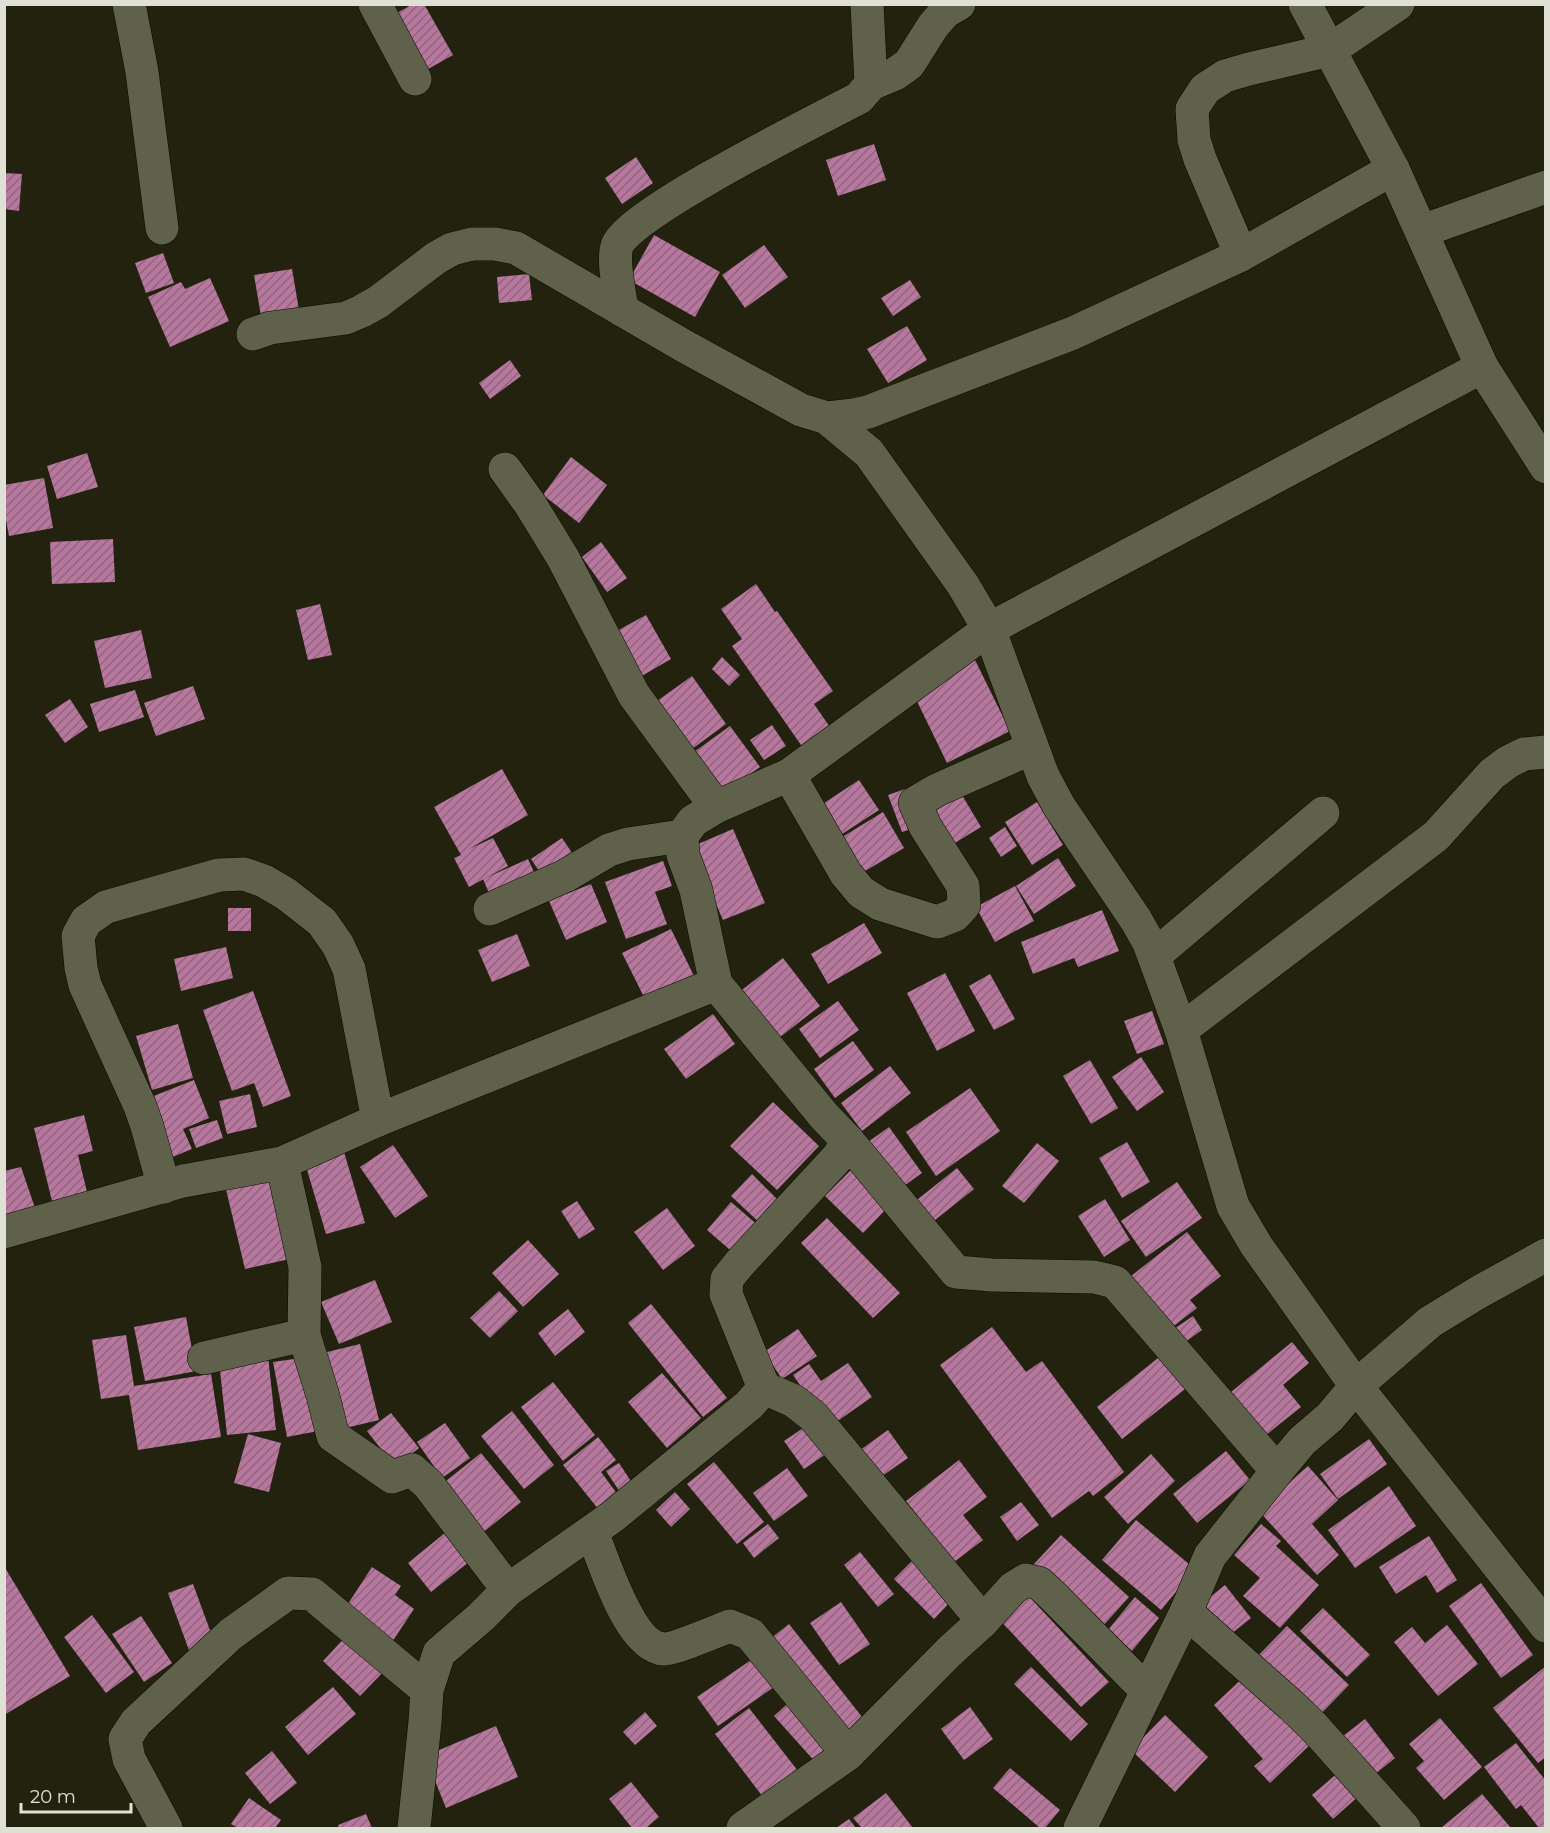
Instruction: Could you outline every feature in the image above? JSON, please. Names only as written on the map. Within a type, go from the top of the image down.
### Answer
[{"type":"street","points":[[129,4],[142,72],[162,228]]},
{"type":"street","points":[[375,4],[415,79]]},
{"type":"street","points":[[867,4],[871,84]]},
{"type":"street","points":[[622,310],[616,265],[617,245],[628,231],[732,164],[859,98],[871,84],[895,74],[909,64],[945,12],[959,4]]},
{"type":"street","points":[[1305,4],[1393,169],[1482,367],[1545,467]]},
{"type":"street","points":[[1241,255],[1200,159],[1194,140],[1192,109],[1205,90],[1225,76],[1330,50],[1398,4]]},
{"type":"street","points":[[827,418],[868,412],[1073,333],[1241,255],[1393,169]]},
{"type":"street","points":[[1422,231],[1545,187]]},
{"type":"street","points":[[254,334],[270,328],[354,315],[378,302],[436,258],[452,249],[472,244],[495,244],[516,248],[684,346],[801,410],[827,418],[869,453],[963,585],[989,629],[1043,776],[1059,806],[1149,943],[1181,1030],[1233,1206],[1256,1245],[1356,1386],[1545,1626]]},
{"type":"street","points":[[1277,1470],[1115,1282],[1094,1276],[992,1275],[956,1272],[716,984],[696,890],[683,855],[682,836],[693,820],[716,807],[789,775],[989,629],[1482,367]]},
{"type":"street","points":[[505,469],[530,504],[563,558],[634,695],[716,807]]},
{"type":"street","points":[[789,775],[846,874],[861,892],[880,904],[937,922],[955,915],[964,905],[963,886],[925,826],[915,804],[936,790],[1032,748]]},
{"type":"street","points":[[1181,1030],[1436,836],[1492,774],[1524,754],[1545,752]]},
{"type":"street","points":[[1154,956],[1323,813]]},
{"type":"street","points":[[490,909],[565,876],[609,850],[628,844],[682,836]]},
{"type":"street","points":[[164,1187],[143,1116],[85,985],[81,968],[78,936],[86,921],[106,907],[219,875],[244,874],[264,881],[286,894],[322,922],[338,945],[349,969],[378,1120]]},
{"type":"street","points":[[4,1232],[205,1176],[282,1163],[378,1120],[716,984]]},
{"type":"street","points":[[848,1141],[838,1157],[739,1264],[728,1280],[726,1294],[765,1388],[794,1401],[813,1416],[983,1621]]},
{"type":"street","points":[[282,1163],[305,1267],[304,1335],[333,1436],[392,1477],[412,1470],[428,1484],[508,1590]]},
{"type":"street","points":[[1080,1828],[1186,1612],[1210,1556],[1277,1470],[1356,1386],[1430,1322],[1545,1255]]},
{"type":"street","points":[[204,1358],[304,1335]]},
{"type":"street","points":[[414,1828],[426,1722],[427,1690],[439,1653],[508,1590],[592,1532],[749,1405],[765,1388]]},
{"type":"street","points":[[592,1532],[627,1618],[653,1647],[667,1649],[730,1626],[750,1634],[848,1754]]},
{"type":"street","points":[[743,1828],[848,1754],[983,1621],[1013,1588],[1026,1580],[1039,1583],[1147,1691]]},
{"type":"street","points":[[166,1828],[129,1759],[125,1739],[136,1722],[231,1634],[288,1593],[312,1594],[427,1690]]},
{"type":"street","points":[[1186,1612],[1314,1727],[1404,1828]]},
{"type":"building","points":[[413,4],[424,4],[453,55],[421,73],[390,17]]},
{"type":"building","points":[[874,144],[886,180],[838,196],[826,160]]},
{"type":"building","points":[[636,157],[653,183],[622,204],[605,178]]},
{"type":"building","points":[[4,173],[22,174],[19,211],[4,209]]},
{"type":"building","points":[[654,235],[720,272],[695,317],[629,280]]},
{"type":"building","points":[[764,245],[788,277],[745,308],[722,275]]},
{"type":"building","points":[[163,253],[174,283],[146,293],[135,263]]},
{"type":"building","points":[[292,269],[299,310],[261,316],[254,275]]},
{"type":"building","points":[[529,274],[532,300],[499,303],[497,277]]},
{"type":"building","points":[[210,278],[229,321],[170,347],[148,297],[181,282],[185,289]]},
{"type":"building","points":[[910,280],[921,297],[893,316],[881,298]]},
{"type":"building","points":[[907,326],[927,360],[888,383],[867,349]]},
{"type":"building","points":[[510,360],[521,376],[490,399],[479,383]]},
{"type":"building","points":[[87,453],[98,487],[57,499],[47,466]]},
{"type":"building","points":[[571,457],[607,485],[579,523],[543,495]]},
{"type":"building","points":[[44,478],[53,528],[9,536],[4,509],[4,485]]},
{"type":"building","points":[[113,539],[115,582],[52,584],[50,542]]},
{"type":"building","points":[[601,542],[627,578],[607,592],[582,557]]},
{"type":"building","points":[[756,584],[833,691],[814,704],[836,736],[808,755],[732,646],[742,639],[721,609]]},
{"type":"building","points":[[320,604],[332,655],[308,660],[296,610]]},
{"type":"building","points":[[646,615],[671,659],[640,677],[615,632]]},
{"type":"building","points":[[141,630],[152,678],[105,688],[94,641]]},
{"type":"building","points":[[722,657],[740,675],[729,686],[712,669]]},
{"type":"building","points":[[975,660],[1010,731],[947,763],[912,691]]},
{"type":"building","points":[[692,676],[726,724],[688,752],[653,704]]},
{"type":"building","points":[[193,686],[205,719],[156,736],[144,703]]},
{"type":"building","points":[[135,690],[144,717],[99,732],[90,704]]},
{"type":"building","points":[[70,699],[88,727],[65,743],[45,715]]},
{"type":"building","points":[[772,725],[786,746],[764,760],[750,740]]},
{"type":"building","points":[[730,726],[760,767],[723,793],[694,752]]},
{"type":"building","points":[[502,769],[528,815],[469,849],[493,838],[508,866],[469,887],[454,858],[461,855],[434,807]]},
{"type":"building","points":[[859,780],[879,810],[836,838],[815,809]]},
{"type":"building","points":[[956,785],[981,827],[945,849],[920,806]]},
{"type":"building","points":[[905,789],[919,827],[902,832],[888,795]]},
{"type":"building","points":[[1037,802],[1063,845],[1032,865],[1005,822]]},
{"type":"building","points":[[883,812],[904,848],[860,874],[839,839]]},
{"type":"building","points":[[1005,827],[1017,846],[1001,857],[989,838]]},
{"type":"building","points":[[733,829],[765,903],[723,920],[691,847]]},
{"type":"building","points":[[562,838],[578,862],[547,883],[531,859]]},
{"type":"building","points":[[1058,858],[1076,886],[1034,914],[1016,886]]},
{"type":"building","points":[[528,859],[540,885],[494,905],[483,879]]},
{"type":"building","points":[[663,861],[672,886],[655,892],[667,924],[626,939],[605,882]]},
{"type":"building","points":[[561,880],[566,894],[591,884],[607,922],[566,940],[543,887]]},
{"type":"building","points":[[1015,886],[1034,921],[995,942],[976,907]]},
{"type":"building","points":[[228,908],[251,908],[251,931],[228,931]]},
{"type":"building","points":[[1102,910],[1119,951],[1078,967],[1074,958],[1033,974],[1021,942]]},
{"type":"building","points":[[864,923],[882,953],[828,984],[811,954]]},
{"type":"building","points":[[671,929],[696,980],[648,1005],[622,953]]},
{"type":"building","points":[[517,934],[530,966],[492,982],[478,950]]},
{"type":"building","points":[[226,947],[233,978],[181,991],[174,959]]},
{"type":"building","points":[[783,958],[820,1006],[775,1041],[738,993]]},
{"type":"building","points":[[945,973],[975,1031],[937,1051],[907,993]]},
{"type":"building","points":[[990,974],[1015,1019],[994,1030],[969,986]]},
{"type":"building","points":[[253,991],[291,1096],[263,1107],[254,1083],[232,1091],[203,1010]]},
{"type":"building","points":[[838,1001],[859,1030],[820,1058],[799,1029]]},
{"type":"building","points":[[1152,1011],[1164,1044],[1137,1054],[1124,1021]]},
{"type":"building","points":[[713,1014],[735,1044],[686,1079],[664,1049]]},
{"type":"building","points":[[178,1024],[193,1078],[152,1090],[136,1036]]},
{"type":"building","points":[[853,1041],[874,1070],[835,1098],[814,1069]]},
{"type":"building","points":[[1141,1057],[1164,1092],[1137,1111],[1112,1077]]},
{"type":"building","points":[[1090,1060],[1118,1108],[1091,1124],[1063,1076]]},
{"type":"building","points":[[890,1066],[911,1093],[862,1131],[841,1103]]},
{"type":"building","points":[[194,1080],[209,1118],[183,1129],[192,1149],[170,1158],[146,1099]]},
{"type":"building","points":[[970,1088],[1000,1131],[936,1176],[906,1132]]},
{"type":"building","points":[[250,1094],[257,1127],[227,1134],[219,1101]]},
{"type":"building","points":[[773,1102],[819,1146],[777,1190],[730,1146]]},
{"type":"building","points":[[84,1115],[93,1151],[78,1155],[87,1192],[52,1201],[34,1128]]},
{"type":"building","points":[[217,1120],[223,1138],[196,1148],[189,1129]]},
{"type":"building","points":[[889,1127],[922,1173],[901,1188],[868,1142]]},
{"type":"building","points":[[1127,1142],[1150,1182],[1122,1198],[1099,1158]]},
{"type":"building","points":[[1037,1143],[1059,1161],[1024,1203],[1002,1186]]},
{"type":"building","points":[[393,1145],[428,1196],[395,1218],[360,1167]]},
{"type":"building","points":[[344,1152],[365,1223],[326,1234],[305,1163]]},
{"type":"building","points":[[21,1167],[35,1208],[4,1217],[4,1171]]},
{"type":"building","points":[[853,1168],[891,1204],[863,1233],[825,1196]]},
{"type":"building","points":[[957,1168],[974,1189],[925,1228],[908,1207]]},
{"type":"building","points":[[274,1169],[294,1258],[245,1269],[224,1181]]},
{"type":"building","points":[[752,1174],[782,1204],[762,1225],[731,1196]]},
{"type":"building","points":[[1177,1182],[1202,1218],[1146,1257],[1121,1221]]},
{"type":"building","points":[[1105,1199],[1130,1240],[1104,1257],[1078,1216]]},
{"type":"building","points":[[577,1201],[595,1229],[579,1239],[561,1211]]},
{"type":"building","points":[[731,1202],[760,1227],[736,1255],[707,1230]]},
{"type":"building","points":[[667,1208],[695,1246],[663,1270],[634,1232]]},
{"type":"building","points":[[827,1218],[900,1293],[873,1318],[801,1243]]},
{"type":"building","points":[[1187,1232],[1221,1276],[1190,1300],[1197,1308],[1166,1332],[1126,1280]]},
{"type":"building","points":[[528,1240],[559,1274],[523,1307],[492,1273]]},
{"type":"building","points":[[375,1280],[392,1322],[339,1344],[321,1302]]},
{"type":"building","points":[[499,1291],[518,1311],[490,1338],[470,1318]]},
{"type":"building","points":[[651,1304],[727,1398],[703,1417],[628,1323]]},
{"type":"building","points":[[568,1309],[585,1332],[555,1356],[538,1333]]},
{"type":"building","points":[[1193,1316],[1202,1330],[1181,1345],[1171,1331]]},
{"type":"building","points":[[186,1317],[196,1371],[145,1381],[134,1327]]},
{"type":"building","points":[[992,1327],[1026,1372],[1042,1361],[1124,1472],[1093,1496],[1089,1491],[1052,1518],[940,1365]]},
{"type":"building","points":[[798,1329],[817,1356],[782,1379],[764,1352]]},
{"type":"building","points":[[126,1335],[134,1386],[211,1374],[221,1437],[138,1450],[129,1395],[101,1399],[92,1340]]},
{"type":"building","points":[[1292,1342],[1309,1363],[1283,1385],[1301,1407],[1266,1435],[1231,1392]]},
{"type":"building","points":[[360,1344],[379,1420],[337,1430],[319,1354]]},
{"type":"building","points":[[1163,1354],[1189,1386],[1122,1439],[1097,1407]]},
{"type":"building","points":[[268,1356],[276,1430],[227,1435],[219,1361]]},
{"type":"building","points":[[301,1358],[318,1431],[287,1437],[273,1362]]},
{"type":"building","points":[[848,1363],[872,1397],[829,1427],[793,1375],[809,1364],[821,1381]]},
{"type":"building","points":[[662,1373],[701,1418],[667,1448],[628,1402]]},
{"type":"building","points":[[553,1382],[595,1435],[563,1461],[521,1407]]},
{"type":"building","points":[[512,1411],[554,1465],[524,1489],[481,1436]]},
{"type":"building","points":[[391,1413],[419,1448],[395,1467],[367,1431]]},
{"type":"building","points":[[445,1423],[470,1458],[442,1478],[417,1442]]},
{"type":"building","points":[[809,1424],[829,1452],[804,1469],[784,1441]]},
{"type":"building","points":[[888,1430],[908,1458],[875,1481],[856,1453]]},
{"type":"building","points":[[248,1434],[281,1443],[269,1492],[234,1483]]},
{"type":"building","points":[[598,1437],[616,1460],[601,1472],[618,1495],[599,1510],[563,1465]]},
{"type":"building","points":[[1369,1439],[1387,1464],[1338,1499],[1320,1474]]},
{"type":"building","points":[[1226,1451],[1250,1480],[1197,1523],[1173,1494]]},
{"type":"building","points":[[481,1453],[521,1502],[476,1538],[436,1489]]},
{"type":"building","points":[[1151,1454],[1175,1481],[1128,1524],[1104,1497]]},
{"type":"building","points":[[959,1460],[987,1497],[963,1515],[983,1540],[954,1562],[906,1501]]},
{"type":"building","points":[[714,1462],[764,1522],[737,1544],[687,1484]]},
{"type":"building","points":[[619,1463],[634,1486],[622,1495],[606,1471]]},
{"type":"building","points":[[1308,1466],[1338,1500],[1312,1524],[1339,1555],[1317,1575],[1258,1510]]},
{"type":"building","points":[[787,1468],[808,1496],[774,1521],[753,1493]]},
{"type":"building","points":[[1389,1486],[1416,1526],[1355,1568],[1328,1530]]},
{"type":"building","points":[[675,1492],[690,1509],[671,1527],[656,1510]]},
{"type":"building","points":[[1021,1502],[1039,1525],[1017,1541],[1000,1517]]},
{"type":"building","points":[[1136,1520],[1195,1569],[1161,1610],[1102,1560]]},
{"type":"building","points":[[768,1524],[779,1538],[754,1558],[743,1543]]},
{"type":"building","points":[[1261,1524],[1281,1541],[1276,1546],[1319,1585],[1280,1628],[1243,1596],[1260,1578],[1234,1555]]},
{"type":"building","points":[[451,1528],[474,1558],[431,1592],[408,1563]]},
{"type":"building","points":[[1061,1535],[1129,1597],[1103,1626],[1034,1564]]},
{"type":"building","points":[[1429,1536],[1457,1580],[1437,1593],[1426,1575],[1396,1594],[1379,1567]]},
{"type":"building","points":[[860,1552],[894,1594],[878,1607],[844,1565]]},
{"type":"building","points":[[913,1560],[953,1599],[934,1619],[894,1579]]},
{"type":"building","points":[[4,1566],[70,1676],[4,1715]]},
{"type":"building","points":[[372,1567],[401,1586],[395,1595],[414,1609],[390,1645],[342,1613]]},
{"type":"building","points":[[1481,1583],[1533,1655],[1501,1678],[1449,1606]]},
{"type":"building","points":[[193,1584],[215,1644],[190,1653],[168,1593]]},
{"type":"building","points":[[1225,1585],[1251,1618],[1226,1638],[1200,1605]]},
{"type":"building","points":[[1023,1590],[1109,1682],[1081,1707],[996,1616]]},
{"type":"building","points":[[1135,1597],[1159,1618],[1132,1651],[1108,1630]]},
{"type":"building","points":[[841,1602],[870,1644],[839,1665],[810,1623]]},
{"type":"building","points":[[1323,1608],[1370,1655],[1347,1677],[1300,1631]]},
{"type":"building","points":[[92,1615],[134,1672],[106,1693],[64,1637]]},
{"type":"building","points":[[141,1616],[172,1663],[144,1682],[112,1634]]},
{"type":"building","points":[[789,1624],[866,1722],[843,1740],[766,1642]]},
{"type":"building","points":[[1447,1625],[1478,1664],[1438,1696],[1394,1642],[1412,1627],[1425,1643]]},
{"type":"building","points":[[1287,1626],[1349,1685],[1315,1720],[1254,1660]]},
{"type":"building","points":[[351,1631],[388,1667],[360,1696],[323,1661]]},
{"type":"building","points":[[754,1658],[774,1687],[718,1726],[697,1697]]},
{"type":"building","points":[[1546,1666],[1546,1757],[1538,1763],[1493,1708]]},
{"type":"building","points":[[1031,1667],[1088,1724],[1071,1741],[1014,1684]]},
{"type":"building","points":[[1248,1673],[1313,1742],[1270,1783],[1254,1766],[1263,1759],[1214,1705]]},
{"type":"building","points":[[333,1687],[356,1714],[308,1755],[285,1727]]},
{"type":"building","points":[[794,1698],[838,1748],[818,1765],[774,1716]]},
{"type":"building","points":[[970,1707],[993,1739],[964,1760],[941,1729]]},
{"type":"building","points":[[749,1708],[798,1771],[763,1797],[715,1734]]},
{"type":"building","points":[[645,1712],[657,1726],[635,1745],[623,1732]]},
{"type":"building","points":[[1165,1715],[1208,1757],[1175,1792],[1131,1750]]},
{"type":"building","points":[[1440,1718],[1482,1767],[1444,1800],[1416,1768],[1424,1761],[1409,1744]]},
{"type":"building","points":[[1365,1719],[1395,1758],[1369,1779],[1338,1740]]},
{"type":"building","points":[[496,1726],[518,1777],[446,1808],[425,1756]]},
{"type":"building","points":[[1516,1743],[1546,1781],[1546,1828],[1539,1828],[1521,1805],[1516,1809],[1484,1767]]},
{"type":"building","points":[[272,1751],[297,1783],[270,1804],[245,1773]]},
{"type":"building","points":[[1010,1768],[1060,1810],[1045,1828],[1040,1828],[993,1788]]},
{"type":"building","points":[[1340,1771],[1361,1794],[1333,1819],[1312,1795]]},
{"type":"building","points":[[631,1782],[659,1817],[646,1828],[632,1828],[609,1799]]},
{"type":"building","points":[[886,1793],[913,1828],[862,1828],[853,1818]]},
{"type":"building","points":[[1482,1794],[1511,1828],[1441,1828]]},
{"type":"building","points":[[249,1798],[281,1820],[275,1828],[238,1828],[231,1824]]},
{"type":"building","points":[[366,1814],[372,1828],[339,1828],[338,1825]]},
{"type":"building","points":[[849,1819],[856,1828],[836,1828]]}]
